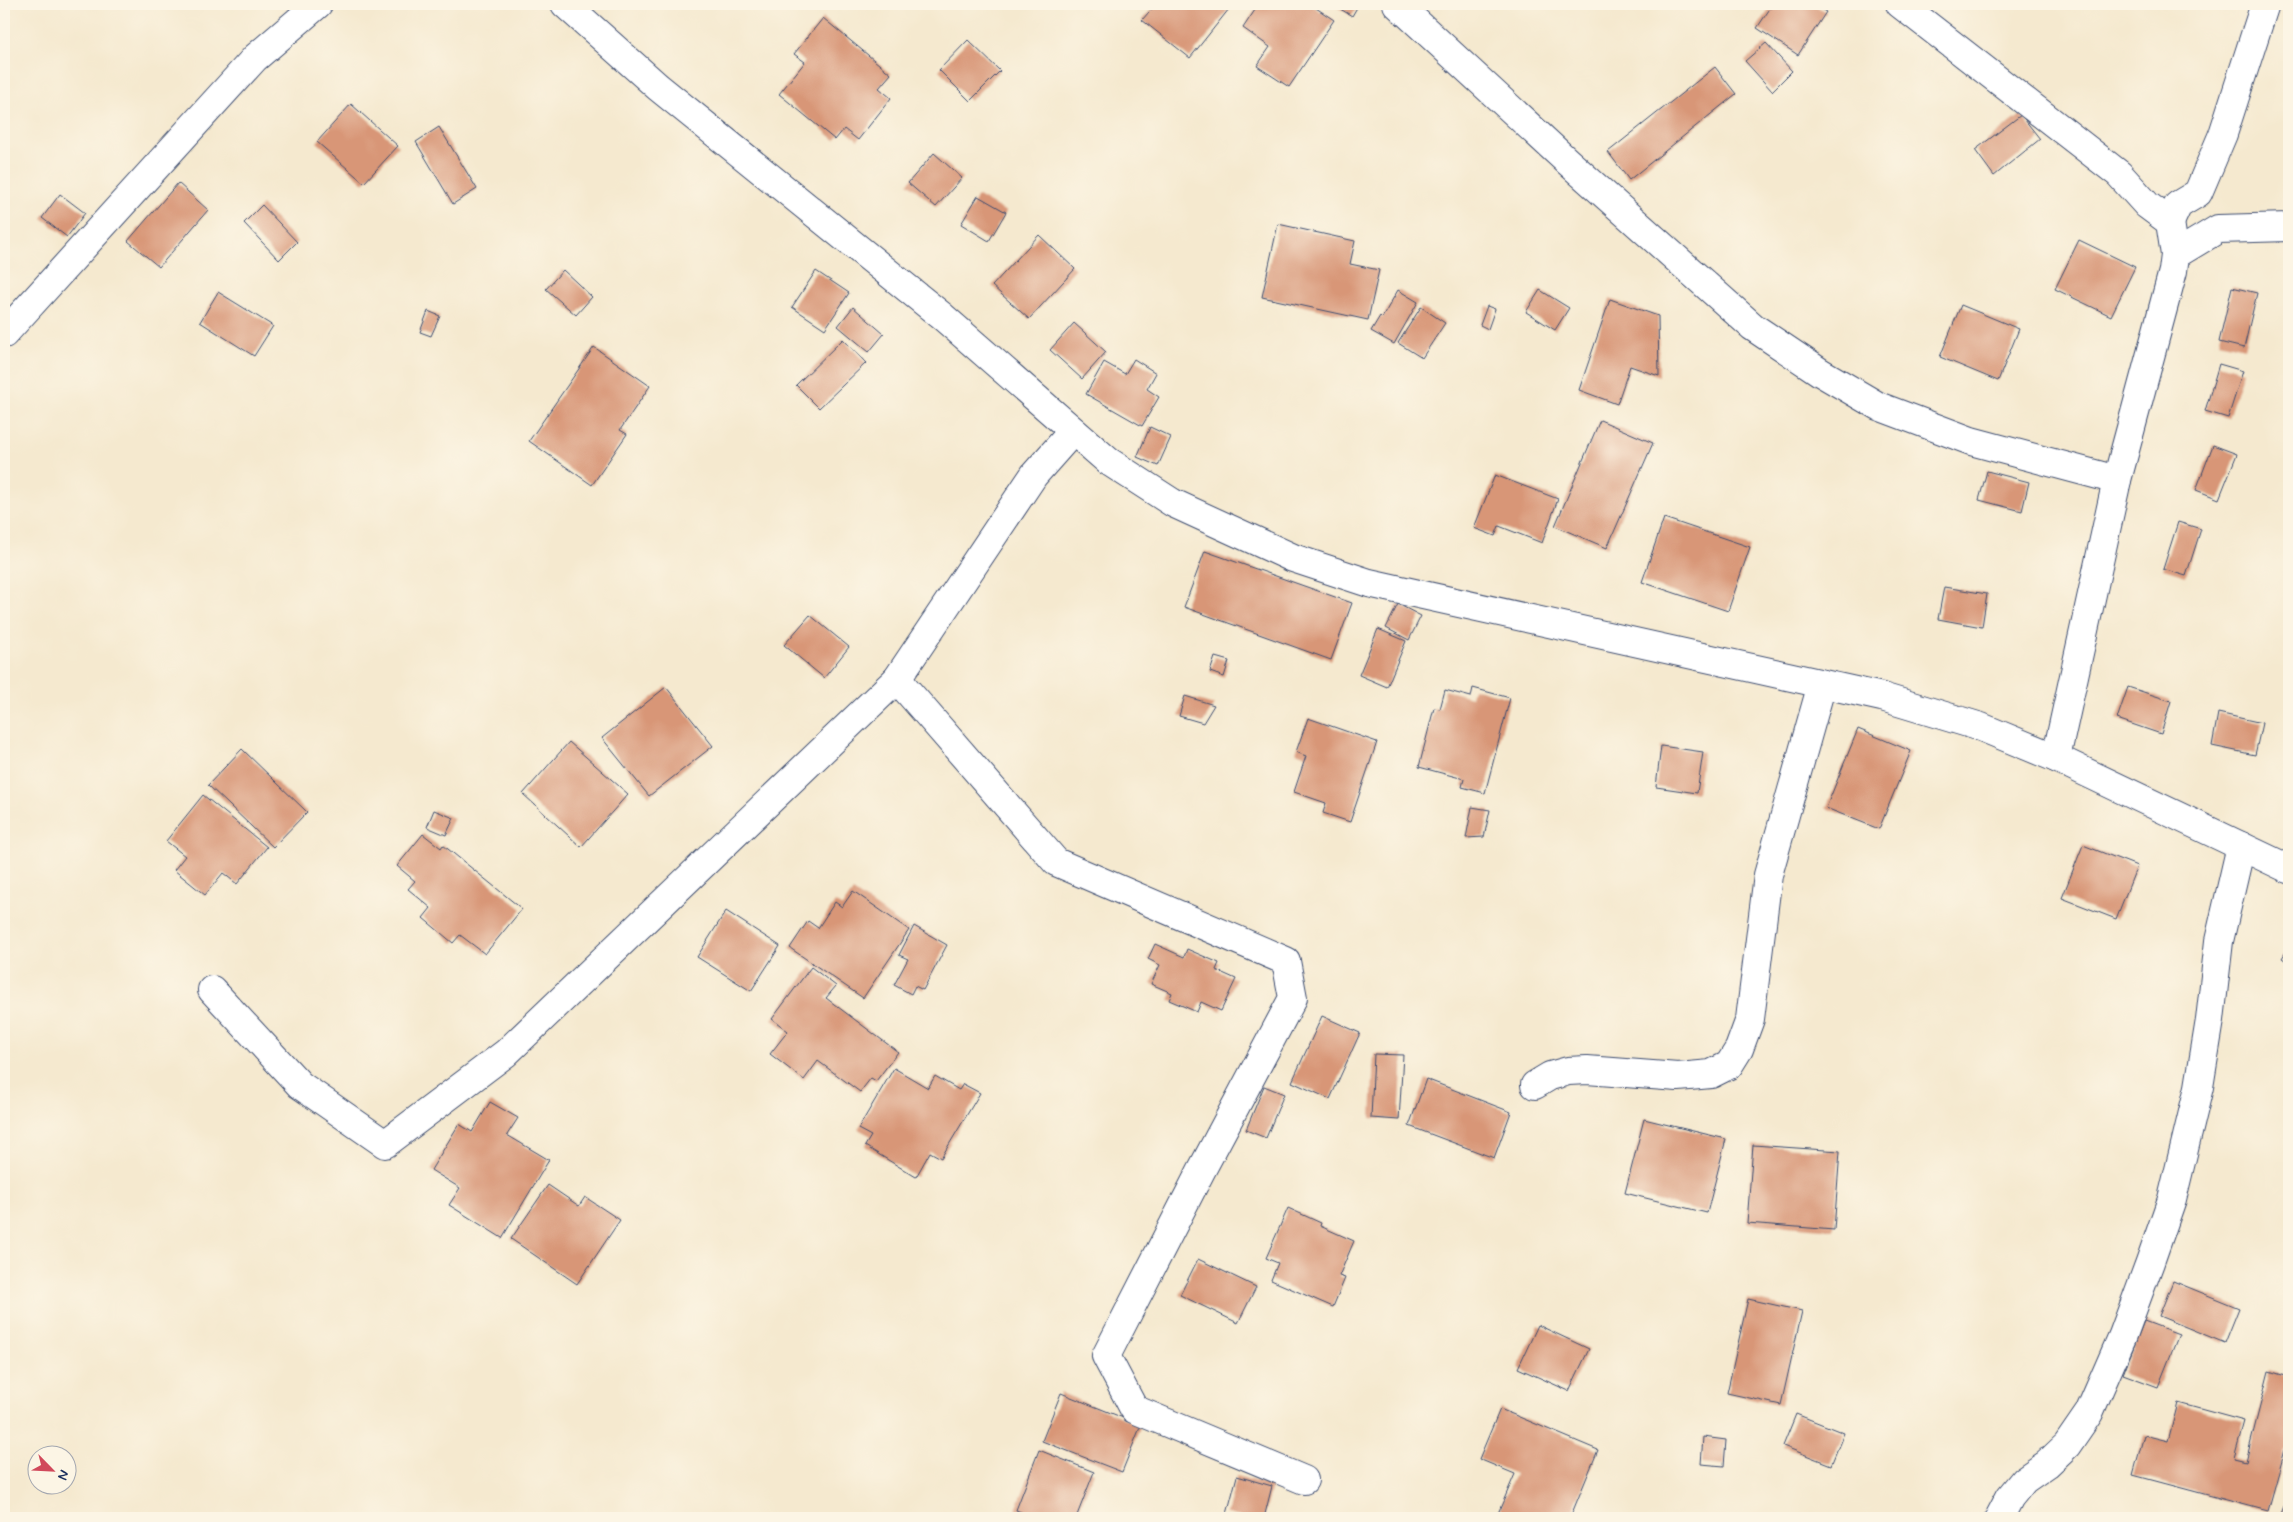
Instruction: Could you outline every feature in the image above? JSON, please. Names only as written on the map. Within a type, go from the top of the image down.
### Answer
[{"type":"street","points":[[4,334],[254,58],[318,4]]},
{"type":"street","points":[[565,4],[658,87],[943,317],[1108,461],[1173,503],[1302,560],[1369,583],[1882,697],[1981,727],[2056,758],[2289,869]]},
{"type":"street","points":[[1396,4],[1567,161],[1753,327],[1820,372],[1878,406],[1971,441],[2118,480]]},
{"type":"street","points":[[1900,4],[2119,174],[2147,204],[2170,222]]},
{"type":"street","points":[[2056,758],[2118,480],[2162,315],[2175,255],[2170,222],[2178,204],[2198,193],[2223,134],[2265,4]]},
{"type":"street","points":[[2198,193],[2218,229]]},
{"type":"street","points":[[2175,255],[2218,229],[2289,227]]},
{"type":"street","points":[[212,990],[300,1085],[385,1144],[506,1053],[897,679],[1034,475],[1073,431]]},
{"type":"street","points":[[897,679],[1056,862],[1286,961],[1293,998],[1106,1356],[1134,1409],[1304,1480]]},
{"type":"street","points":[[1536,1085],[1550,1076],[1587,1070],[1678,1077],[1711,1074],[1729,1065],[1739,1048],[1750,1019],[1768,875],[1822,684]]},
{"type":"street","points":[[1999,1518],[2010,1496],[2024,1480],[2047,1464],[2067,1445],[2089,1413],[2123,1334],[2150,1262],[2172,1199],[2199,1087],[2220,941],[2241,846]]},
{"type":"building","points":[[771,4],[782,4],[779,9]]},
{"type":"building","points":[[1156,4],[1233,4],[1190,58],[1142,20]]},
{"type":"building","points":[[1259,4],[1310,4],[1334,20],[1289,87],[1257,66],[1270,47],[1243,28]]},
{"type":"building","points":[[1332,4],[1359,4],[1352,16]]},
{"type":"building","points":[[1773,4],[1813,4],[1826,12],[1798,55],[1757,28]]},
{"type":"building","points":[[823,18],[891,74],[879,88],[891,98],[858,140],[844,129],[835,140],[779,94],[805,62],[794,54]]},
{"type":"building","points":[[968,40],[1000,71],[970,101],[939,70]]},
{"type":"building","points":[[1766,43],[1792,71],[1772,91],[1745,61]]},
{"type":"building","points":[[1715,67],[1736,94],[1629,180],[1608,152]]},
{"type":"building","points":[[351,104],[398,146],[364,183],[317,142]]},
{"type":"building","points":[[2021,115],[2040,139],[1994,176],[1975,150]]},
{"type":"building","points":[[439,127],[477,189],[453,204],[416,142]]},
{"type":"building","points":[[934,153],[962,178],[936,207],[908,183]]},
{"type":"building","points":[[178,183],[208,210],[159,267],[128,241]]},
{"type":"building","points":[[60,194],[85,213],[67,237],[42,218]]},
{"type":"building","points":[[978,196],[1006,212],[989,241],[961,224]]},
{"type":"building","points":[[262,205],[297,242],[279,260],[244,223]]},
{"type":"building","points":[[1278,224],[1355,241],[1350,264],[1379,270],[1368,320],[1262,297]]},
{"type":"building","points":[[1039,235],[1075,269],[1029,319],[992,286]]},
{"type":"building","points":[[2079,240],[2135,267],[2111,316],[2055,289]]},
{"type":"building","points":[[563,270],[592,297],[576,315],[546,289]]},
{"type":"building","points":[[816,271],[849,293],[825,329],[792,307]]},
{"type":"building","points":[[2232,287],[2257,293],[2244,348],[2219,342]]},
{"type":"building","points":[[1398,290],[1418,302],[1394,344],[1371,331],[1380,316],[1382,318]]},
{"type":"building","points":[[1540,290],[1569,308],[1555,330],[1526,312]]},
{"type":"building","points":[[218,292],[273,326],[254,356],[200,322]]},
{"type":"building","points":[[1610,299],[1658,316],[1659,376],[1630,366],[1617,404],[1579,390]]},
{"type":"building","points":[[1961,305],[2019,329],[1998,381],[1940,357]]},
{"type":"building","points":[[1487,306],[1495,309],[1488,329],[1480,325]]},
{"type":"building","points":[[853,307],[884,334],[869,352],[838,326]]},
{"type":"building","points":[[1421,307],[1445,323],[1422,358],[1398,343]]},
{"type":"building","points":[[428,311],[440,316],[431,336],[420,332]]},
{"type":"building","points":[[1074,323],[1106,352],[1082,379],[1050,350]]},
{"type":"building","points":[[843,339],[866,363],[819,408],[796,385]]},
{"type":"building","points":[[594,347],[650,386],[620,430],[627,434],[592,485],[529,441]]},
{"type":"building","points":[[1134,359],[1156,373],[1147,389],[1159,397],[1142,426],[1086,394],[1104,362],[1125,374]]},
{"type":"building","points":[[2219,364],[2243,371],[2228,418],[2205,411]]},
{"type":"building","points":[[1600,420],[1653,443],[1607,548],[1555,526]]},
{"type":"building","points":[[1150,427],[1171,437],[1158,466],[1137,457]]},
{"type":"building","points":[[2213,445],[2237,454],[2219,499],[2196,490]]},
{"type":"building","points":[[1987,471],[2029,482],[2022,511],[1979,500]]},
{"type":"building","points":[[1495,475],[1558,499],[1542,543],[1499,526],[1495,536],[1474,528]]},
{"type":"building","points":[[1664,518],[1750,547],[1728,611],[1642,582]]},
{"type":"building","points":[[2178,522],[2201,529],[2186,576],[2163,569]]},
{"type":"building","points":[[1205,551],[1352,603],[1331,660],[1184,607]]},
{"type":"building","points":[[1944,587],[1987,594],[1982,627],[1938,619]]},
{"type":"building","points":[[1398,604],[1421,616],[1409,640],[1386,628]]},
{"type":"building","points":[[810,615],[849,647],[824,678],[784,645]]},
{"type":"building","points":[[1378,629],[1406,641],[1387,687],[1359,675]]},
{"type":"building","points":[[1215,657],[1229,661],[1224,677],[1210,672]]},
{"type":"building","points":[[666,687],[713,746],[649,796],[602,738]]},
{"type":"building","points":[[2128,687],[2171,701],[2161,734],[2117,719]]},
{"type":"building","points":[[1473,688],[1510,698],[1485,793],[1462,787],[1464,779],[1419,767],[1434,708],[1440,709],[1445,690],[1471,697]]},
{"type":"building","points":[[1185,696],[1214,705],[1203,723],[1179,716]]},
{"type":"building","points":[[2218,713],[2262,723],[2255,755],[2212,746]]},
{"type":"building","points":[[1308,718],[1377,742],[1350,822],[1323,813],[1326,803],[1294,792],[1306,756],[1296,752]]},
{"type":"building","points":[[1858,729],[1911,751],[1879,829],[1826,808]]},
{"type":"building","points":[[569,742],[628,794],[581,847],[523,794]]},
{"type":"building","points":[[1661,746],[1703,752],[1697,793],[1656,787]]},
{"type":"building","points":[[242,749],[307,812],[273,847],[208,785]]},
{"type":"building","points":[[203,795],[267,847],[237,884],[223,873],[205,895],[174,870],[185,856],[166,841]]},
{"type":"building","points":[[1472,807],[1490,810],[1484,837],[1466,838]]},
{"type":"building","points":[[434,810],[454,818],[446,835],[427,827]]},
{"type":"building","points":[[423,834],[441,848],[443,845],[522,909],[485,954],[460,935],[453,943],[423,918],[431,908],[408,889],[415,881],[397,866]]},
{"type":"building","points":[[2083,845],[2137,866],[2116,919],[2062,898]]},
{"type":"building","points":[[853,891],[909,930],[863,998],[790,948],[808,921],[818,928],[835,902],[842,907]]},
{"type":"building","points":[[726,911],[780,946],[751,991],[697,957]]},
{"type":"building","points":[[914,926],[947,945],[923,990],[915,986],[911,994],[894,985],[908,959],[899,955]]},
{"type":"building","points":[[1155,944],[1184,957],[1187,949],[1219,963],[1216,970],[1236,979],[1221,1011],[1201,1002],[1197,1012],[1169,1000],[1172,993],[1151,984],[1160,965],[1148,959]]},
{"type":"building","points":[[2289,947],[2289,963],[2282,958]]},
{"type":"building","points":[[811,967],[836,986],[826,998],[898,1052],[876,1081],[871,1078],[860,1092],[818,1061],[804,1080],[770,1054],[788,1031],[772,1019]]},
{"type":"building","points":[[1322,1016],[1360,1033],[1330,1099],[1292,1082]]},
{"type":"building","points":[[1374,1054],[1403,1055],[1399,1120],[1371,1118]]},
{"type":"building","points":[[894,1068],[928,1088],[935,1076],[959,1090],[963,1084],[980,1093],[941,1158],[930,1152],[916,1177],[865,1146],[871,1136],[858,1129]]},
{"type":"building","points":[[1426,1079],[1511,1112],[1494,1158],[1409,1126]]},
{"type":"building","points":[[1264,1086],[1284,1094],[1266,1138],[1246,1130]]},
{"type":"building","points":[[490,1102],[518,1118],[507,1135],[549,1160],[502,1238],[449,1205],[460,1188],[431,1170],[459,1124],[472,1132]]},
{"type":"building","points":[[1644,1119],[1726,1139],[1707,1213],[1625,1193]]},
{"type":"building","points":[[1753,1145],[1840,1151],[1834,1230],[1747,1223]]},
{"type":"building","points":[[548,1185],[579,1206],[585,1197],[620,1220],[577,1284],[511,1239]]},
{"type":"building","points":[[1288,1208],[1321,1223],[1320,1226],[1354,1241],[1339,1276],[1345,1278],[1333,1307],[1271,1280],[1278,1263],[1266,1258]]},
{"type":"building","points":[[1198,1259],[1256,1287],[1238,1323],[1180,1295]]},
{"type":"building","points":[[2173,1281],[2239,1308],[2225,1343],[2159,1316]]},
{"type":"building","points":[[1748,1299],[1802,1311],[1781,1405],[1727,1393]]},
{"type":"building","points":[[2144,1321],[2179,1334],[2158,1387],[2123,1374]]},
{"type":"building","points":[[1538,1325],[1589,1349],[1569,1391],[1518,1368]]},
{"type":"building","points":[[2269,1371],[2289,1377],[2289,1451],[2285,1450],[2268,1511],[2133,1475],[2144,1435],[2168,1441],[2178,1403],[2244,1421],[2234,1458],[2246,1461]]},
{"type":"building","points":[[1061,1393],[1141,1425],[1122,1472],[1042,1441]]},
{"type":"building","points":[[1500,1409],[1598,1450],[1570,1518],[1496,1518],[1515,1474],[1479,1459]]},
{"type":"building","points":[[1796,1414],[1844,1433],[1831,1465],[1783,1446]]},
{"type":"building","points":[[1703,1437],[1726,1440],[1724,1466],[1701,1464]]},
{"type":"building","points":[[1039,1450],[1094,1472],[1076,1518],[1036,1518],[1016,1510]]},
{"type":"building","points":[[1237,1476],[1272,1486],[1264,1518],[1244,1518],[1227,1514]]},
{"type":"building","points":[[2289,1493],[2289,1517],[2281,1514]]}]
